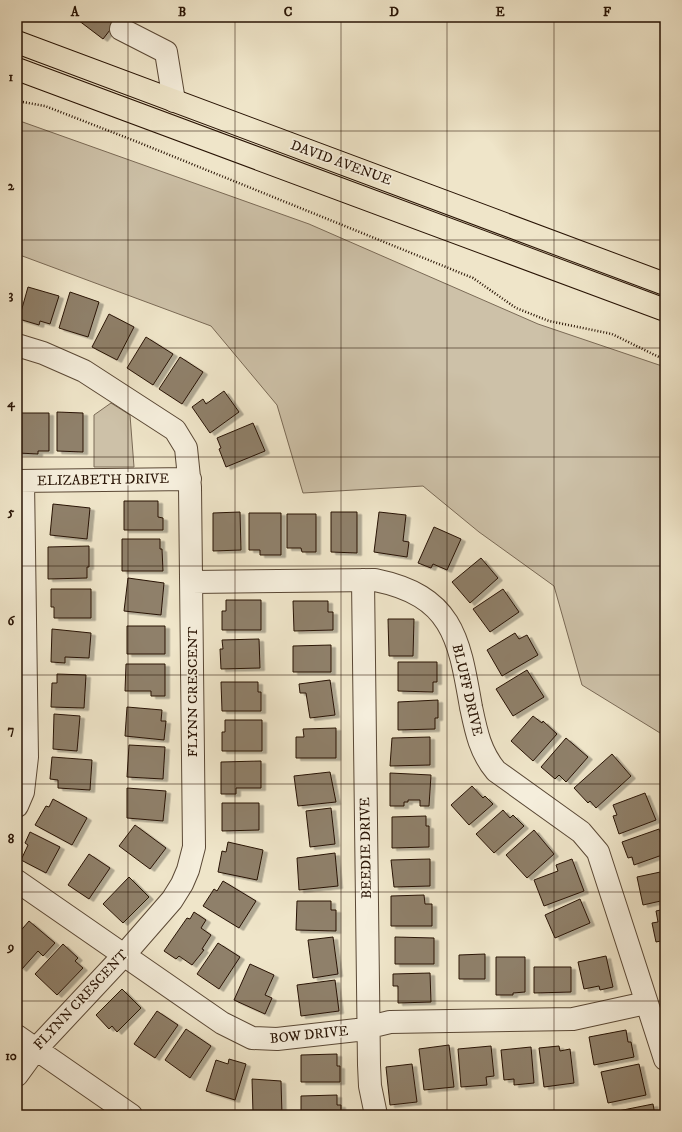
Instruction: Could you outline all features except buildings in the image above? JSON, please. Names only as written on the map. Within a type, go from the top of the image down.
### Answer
[{"type":"main road","name":"DAVID AVENUE","points":[[17,42],[665,284]]},
{"type":"main road","name":"DAVID AVENUE","points":[[17,69],[665,310]]},
{"type":"street","points":[[121,29],[166,52],[174,101]]},
{"type":"street","name":"FLYNN CRESCENT","points":[[17,345],[43,353],[84,371],[175,430],[186,448],[190,479],[194,847],[192,860],[182,884],[172,900],[124,955],[36,1049],[17,1075]]},
{"type":"street","name":"ELIZABETH DRIVE","points":[[20,481],[190,479]]},
{"type":"street","points":[[17,806],[23,792],[27,757],[20,481]]},
{"type":"street","name":"BLUFF DRIVE","points":[[192,582],[363,580],[392,584],[417,593],[433,606],[446,620],[453,631],[463,659],[475,730],[483,752],[496,771],[581,832],[598,852],[665,1060]]},
{"type":"street","name":"BEEDIE DRIVE","points":[[363,580],[368,1028],[370,1086],[376,1115]]},
{"type":"street","name":"BOW DRIVE","points":[[17,881],[222,1023],[252,1038],[277,1039],[368,1028],[390,1022],[404,1021],[573,1019],[646,1003]]},
{"type":"street","points":[[17,1036],[131,1115]]},
{"type":"path","points":[[17,101],[45,106],[473,278],[516,308],[549,321],[612,334],[665,360]]},
{"type":"shaded area","points":[[17,120],[309,224],[538,324],[665,367],[665,736],[582,685],[554,586],[479,532],[423,486],[303,493],[277,405],[211,326],[17,254]]},
{"type":"shaded area","points":[[111,403],[130,415],[134,467],[94,467],[94,415]]}]
